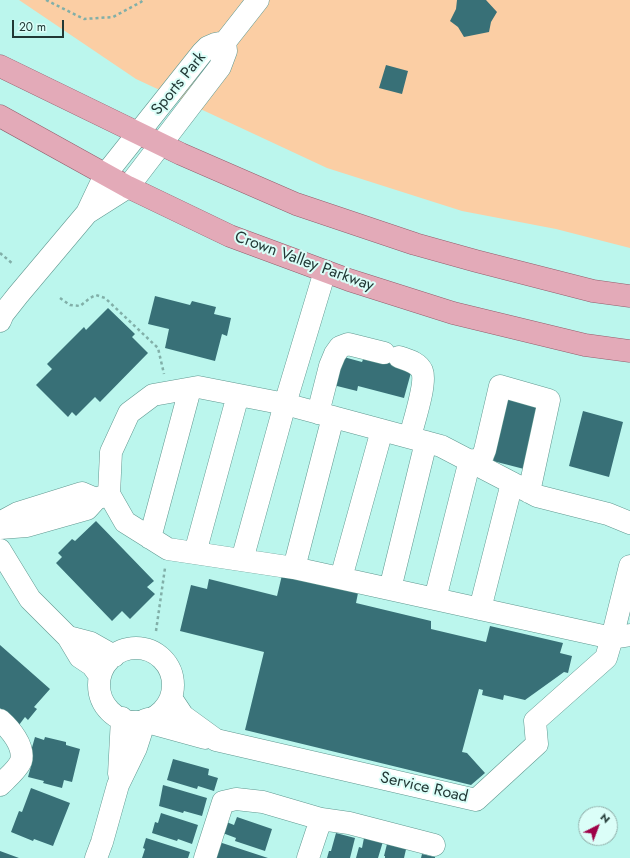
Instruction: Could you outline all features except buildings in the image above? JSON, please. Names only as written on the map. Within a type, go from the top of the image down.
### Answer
[{"type":"main road","points":[[0,66],[161,145],[296,204],[340,220],[476,262],[593,291],[630,296]]},
{"type":"main road","name":"Crown Valley Parkway","points":[[0,116],[105,175],[230,236],[325,272],[453,313],[585,345],[630,351]]},
{"type":"street","name":"Sports Park","points":[[87,213],[105,175],[202,53],[208,47],[225,42],[258,0]]},
{"type":"street","name":"Sports Park","points":[[87,213],[128,187],[220,67],[226,51],[225,42]]},
{"type":"street","points":[[0,321],[18,295],[87,213]]},
{"type":"street","points":[[242,560],[285,404],[325,272]]},
{"type":"street","points":[[294,568],[326,415],[324,390],[330,366],[335,354],[340,347],[348,344],[392,355],[416,364],[422,370],[422,391],[417,410],[418,439],[390,589]]},
{"type":"street","points":[[435,599],[475,462],[485,450],[500,386],[550,400],[480,609]]},
{"type":"street","points":[[0,528],[28,526],[87,509],[103,497],[111,452],[129,413],[153,395],[198,387],[285,404],[441,446],[475,462],[537,496],[608,514],[630,523]]},
{"type":"street","points":[[150,538],[190,388]]},
{"type":"street","points":[[195,553],[238,395]]},
{"type":"street","points":[[341,578],[382,430]]},
{"type":"street","points":[[0,523],[18,513],[82,494],[103,497],[125,522],[168,549],[294,568],[480,609],[621,636],[630,566]]},
{"type":"street","points":[[0,550],[30,600],[68,637],[80,657],[92,665],[100,676]]},
{"type":"street","name":"Service Road","points":[[171,698],[183,716],[216,740],[476,800],[537,744],[535,721],[606,658],[621,636]]},
{"type":"street","points":[[68,637],[91,643],[114,656]]},
{"type":"street","points":[[137,648],[147,649],[164,660],[172,678],[173,688],[171,698],[162,711],[146,720],[133,721],[116,715],[107,707],[101,696],[99,684],[100,676],[105,665],[114,656],[127,649],[137,648]]},
{"type":"street","points":[[118,785],[122,718]]},
{"type":"street","points":[[0,720],[5,724],[16,739],[21,750],[21,761],[0,785]]},
{"type":"street","points":[[146,720],[154,724],[203,738],[216,740]]},
{"type":"street","points":[[96,858],[118,785],[136,748],[146,720]]},
{"type":"street","points":[[204,858],[223,802],[236,799],[263,802],[321,819],[363,827],[434,845]]},
{"type":"street","points":[[308,858],[321,819]]},
{"type":"path","points":[[46,0],[84,19],[113,17],[143,0]]},
{"type":"path","points":[[0,253],[13,264]]},
{"type":"path","points":[[60,298],[70,305],[80,306],[96,295],[105,298],[158,348],[168,393]]},
{"type":"path","points":[[156,631],[168,549]]},
{"type":"shaded area","points":[[19,0],[630,0],[630,248],[556,229],[462,211],[327,168],[136,79]]}]
